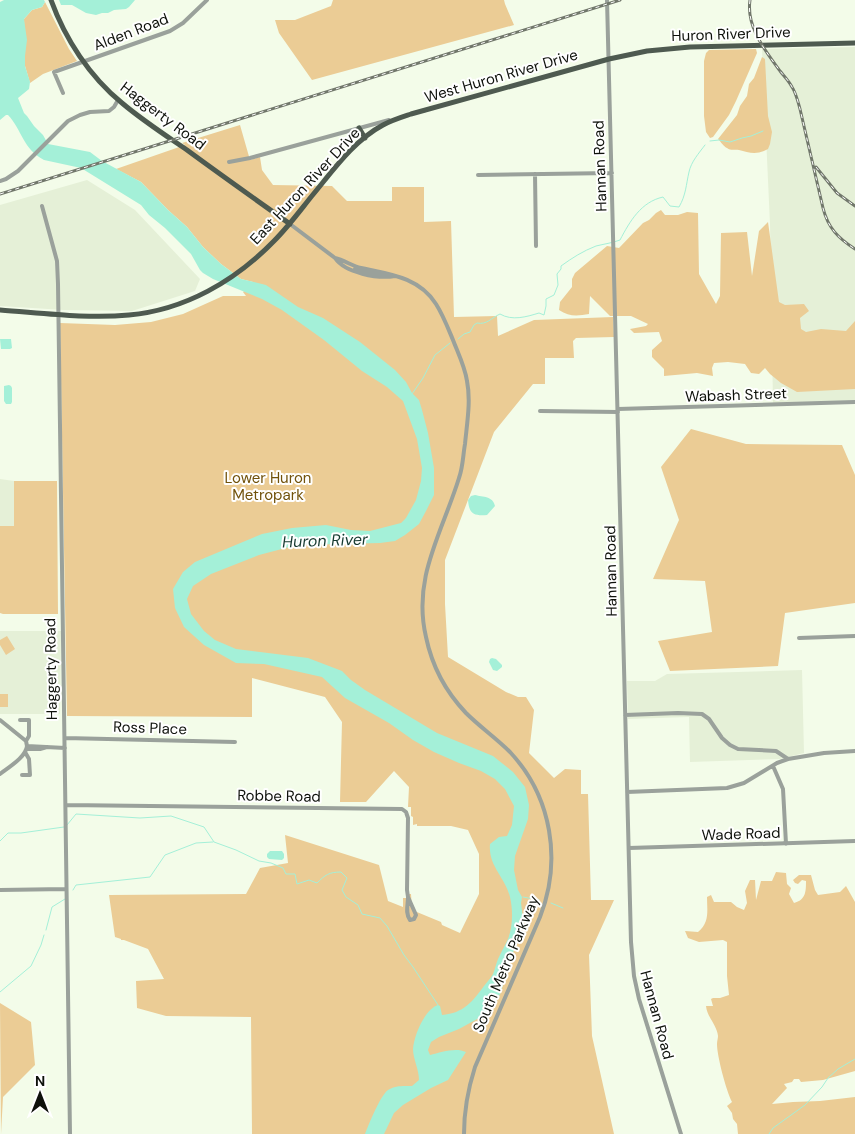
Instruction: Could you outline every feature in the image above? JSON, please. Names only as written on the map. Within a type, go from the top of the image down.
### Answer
[{"type":"main road","name":"Haggerty Road","points":[[51,0],[83,62],[118,100],[290,224]]},
{"type":"main road","name":"Huron River Drive","points":[[609,59],[675,48],[855,43]]},
{"type":"main road","name":"West Huron River Drive","points":[[400,118],[609,59]]},
{"type":"main road","name":"East Huron River Drive","points":[[0,310],[102,316],[130,315],[160,310],[216,288],[243,269],[268,247],[290,224],[344,158],[365,138],[400,118]]},
{"type":"main road","points":[[372,124],[376,130]]},
{"type":"main road","points":[[359,128],[365,138]]},
{"type":"street","name":"Alden Road","points":[[63,93],[54,72],[170,31],[207,0]]},
{"type":"street","name":"Hannan Road","points":[[608,0],[630,923],[634,976],[642,1011],[681,1134]]},
{"type":"street","points":[[0,181],[20,170],[68,121],[94,111],[109,111],[118,100]]},
{"type":"street","points":[[229,162],[400,118]]},
{"type":"street","points":[[478,175],[612,173]]},
{"type":"street","points":[[535,174],[536,246]]},
{"type":"street","name":"Haggerty Road","points":[[42,206],[57,261],[70,1134]]},
{"type":"street","name":"South Metro Parkway","points":[[290,224],[335,258],[357,267],[397,276],[416,284],[427,293],[436,304],[463,366],[468,388],[468,412],[461,472],[429,559],[424,580],[422,611],[424,630],[439,675],[454,699],[467,714],[511,753],[529,777],[545,812],[551,843],[551,872],[546,901],[540,917],[475,1067],[466,1104],[464,1134]]},
{"type":"street","name":"Wabash Street","points":[[540,411],[618,411],[855,402]]},
{"type":"street","points":[[799,638],[855,636]]},
{"type":"street","points":[[625,706],[635,714]]},
{"type":"street","points":[[625,715],[702,714],[709,719],[722,738],[730,745],[738,749],[776,751],[788,759]]},
{"type":"street","points":[[0,720],[26,747],[30,775],[22,775]]},
{"type":"street","points":[[0,774],[26,747],[29,736],[29,720],[20,720]]},
{"type":"street","name":"Ross Place","points":[[65,738],[235,742]]},
{"type":"street","points":[[26,747],[40,749],[65,748]]},
{"type":"street","points":[[627,792],[727,788],[744,783],[788,759],[823,753],[855,751]]},
{"type":"street","points":[[773,766],[783,789],[786,844]]},
{"type":"street","name":"Robbe Road","points":[[66,805],[402,809],[406,812],[408,818],[407,890],[408,907],[406,912],[410,920],[414,919],[416,915],[408,897]]},
{"type":"street","name":"Wade Road","points":[[628,848],[855,841]]},
{"type":"street","points":[[0,890],[66,889]]},
{"type":"shaded area","points":[[855,47],[855,401],[773,404],[770,224],[762,49]]},
{"type":"shaded area","points":[[87,180],[135,210],[200,279],[195,291],[132,311],[64,310],[0,306],[0,205]]},
{"type":"shaded area","points":[[0,479],[14,481],[14,526],[0,526]]},
{"type":"shaded area","points":[[0,631],[61,631],[60,714],[0,714]]},
{"type":"shaded area","points":[[802,670],[804,753],[780,759],[690,762],[689,717],[628,719],[627,681],[655,681],[667,674]]},
{"type":"green space","points":[[333,0],[504,0],[514,25],[312,80],[279,33],[275,20],[295,20],[331,6]]},
{"type":"green space","points":[[45,2],[77,61],[43,74],[30,83],[25,66],[24,19],[32,10],[42,7]]},
{"type":"green space","points":[[756,49],[757,53],[729,115],[713,137],[710,138],[706,132],[704,116],[704,61],[706,53],[709,50]]},
{"type":"green space","points":[[762,57],[765,59],[768,116],[772,132],[770,144],[768,149],[757,153],[728,149],[718,139],[737,115],[740,106],[747,96],[749,84],[754,78]]},
{"type":"green space","name":"Lower Huron Metropark","points":[[240,125],[250,160],[260,157],[262,170],[273,185],[332,186],[347,201],[392,201],[392,187],[424,187],[424,222],[451,221],[454,317],[497,316],[498,336],[534,320],[613,317],[614,337],[576,338],[573,341],[574,358],[545,358],[545,384],[533,384],[494,432],[445,560],[445,604],[448,657],[506,692],[518,697],[526,697],[534,710],[529,753],[554,778],[565,769],[581,770],[581,794],[588,794],[591,900],[614,900],[589,955],[592,1036],[614,1134],[252,1134],[251,1017],[166,1016],[137,1008],[136,981],[164,979],[148,949],[115,937],[109,895],[246,894],[260,868],[288,863],[285,835],[379,865],[388,901],[403,907],[403,898],[406,898],[407,894],[411,894],[412,910],[441,922],[442,925],[460,933],[479,894],[479,854],[468,830],[451,826],[413,825],[411,807],[408,807],[409,787],[394,771],[366,802],[340,802],[342,722],[325,697],[252,678],[252,717],[67,716],[60,323],[115,325],[151,322],[183,314],[223,296],[246,296],[243,292],[253,282],[241,279],[221,264],[203,247],[187,227],[141,182],[116,169],[185,145],[182,143]]},
{"type":"green space","points":[[661,210],[665,215],[678,215],[687,212],[698,213],[699,274],[716,304],[720,296],[721,233],[747,232],[752,276],[759,231],[768,222],[779,302],[785,305],[804,304],[809,311],[800,318],[801,329],[806,332],[821,329],[846,331],[855,321],[855,389],[797,392],[781,383],[765,368],[759,374],[751,373],[745,364],[728,362],[714,363],[712,368],[713,376],[697,373],[664,376],[664,369],[652,357],[652,350],[662,341],[659,332],[634,333],[630,329],[648,324],[631,316],[610,316],[590,296],[589,314],[566,314],[559,310],[560,302],[572,287],[572,279],[575,273],[607,246],[619,248],[643,223]]},
{"type":"green space","points":[[691,429],[746,444],[842,445],[855,475],[855,603],[785,613],[778,666],[670,671],[658,641],[712,632],[705,581],[653,579],[679,520],[661,467]]},
{"type":"green space","points":[[14,481],[57,481],[58,614],[0,613],[0,526],[14,526]]},
{"type":"green space","points":[[7,636],[15,649],[6,655],[0,645],[0,640]]},
{"type":"green space","points":[[0,694],[8,694],[8,707],[0,707]]},
{"type":"green space","points":[[776,872],[786,873],[787,884],[791,888],[789,894],[794,903],[801,900],[805,892],[806,881],[802,880],[798,884],[793,880],[799,875],[811,875],[818,895],[840,892],[846,886],[855,902],[855,1071],[823,1080],[801,1082],[799,1079],[794,1079],[792,1082],[784,1084],[787,1088],[772,1104],[855,1097],[855,1134],[738,1134],[737,1124],[727,1106],[732,1102],[720,1064],[716,1028],[706,1006],[713,1006],[711,999],[713,998],[729,995],[727,942],[723,940],[699,942],[688,938],[685,931],[698,932],[702,928],[707,916],[707,897],[711,895],[714,902],[731,902],[744,910],[747,903],[745,891],[750,880],[755,880],[756,900],[761,881],[772,881]]},
{"type":"green space","points":[[0,1003],[31,1022],[35,1065],[3,1097],[1,1134]]},
{"type":"water","name":"Huron River","points":[[4,0],[44,0],[45,2],[42,7],[32,10],[24,19],[27,40],[25,66],[30,82],[29,89],[18,98],[24,113],[43,135],[48,144],[90,152],[102,161],[141,182],[187,227],[203,247],[221,264],[241,279],[266,285],[298,307],[323,318],[360,342],[395,370],[419,400],[428,433],[434,468],[434,495],[419,524],[395,541],[297,545],[259,555],[211,574],[193,586],[187,599],[191,614],[204,631],[215,640],[236,649],[308,658],[342,671],[365,690],[437,733],[493,756],[513,772],[525,787],[529,805],[528,819],[515,856],[514,870],[518,890],[522,897],[523,919],[501,992],[493,1008],[479,1018],[431,1042],[428,1050],[430,1055],[453,1050],[466,1052],[448,1080],[403,1105],[394,1113],[384,1134],[365,1134],[378,1104],[388,1090],[412,1086],[419,1080],[413,1049],[418,1030],[425,1017],[433,1007],[438,1005],[442,1015],[456,1012],[467,1006],[492,976],[510,934],[512,913],[510,897],[494,865],[490,844],[499,837],[507,836],[512,825],[514,806],[505,789],[495,779],[481,771],[434,752],[413,740],[389,723],[345,698],[322,677],[264,664],[236,663],[204,645],[184,627],[175,608],[173,589],[183,572],[195,562],[262,534],[292,528],[326,525],[351,530],[370,531],[401,523],[416,500],[421,481],[422,468],[417,439],[403,401],[387,387],[362,371],[324,340],[282,310],[203,273],[191,254],[149,215],[141,205],[81,168],[44,160],[37,156],[27,145],[8,115],[0,120],[0,2]]},
{"type":"water","points":[[59,0],[135,0],[126,9],[96,15],[86,13],[72,5],[61,5]]},
{"type":"water","points":[[0,339],[11,339],[12,348],[1,349]]},
{"type":"water","points":[[9,385],[12,388],[12,402],[11,404],[6,404],[4,401],[4,386]]},
{"type":"water","points":[[475,495],[492,500],[494,503],[495,506],[487,515],[479,515],[471,511],[468,500],[471,496]]},
{"type":"water","points":[[492,658],[502,665],[497,671],[493,670],[489,662]]},
{"type":"water","points":[[270,851],[282,851],[284,858],[282,860],[269,859],[267,854]]},
{"type":"waterway","points":[[710,141],[730,142],[763,131]]},
{"type":"waterway","points":[[458,339],[470,332],[477,323],[486,322],[500,314],[514,318],[539,313],[544,315],[546,299],[554,295],[558,285],[557,274],[561,266],[591,248],[620,240],[637,213],[648,203],[663,197],[670,206],[679,207],[689,172],[705,145]]},
{"type":"waterway","points":[[412,394],[435,355],[450,343]]},
{"type":"waterway","points":[[67,825],[76,814],[140,818],[171,816],[204,827],[214,842],[259,861],[283,868],[286,874],[295,874],[297,884],[309,880],[317,883],[328,875],[341,872],[347,878],[342,890],[346,897],[358,905],[362,914],[380,918],[387,926],[438,1005]]},
{"type":"waterway","points":[[0,841],[8,833],[64,827]]},
{"type":"waterway","points":[[73,890],[76,885],[150,877],[165,855],[196,843],[213,842]]},
{"type":"waterway","points":[[523,897],[539,900]]},
{"type":"waterway","points":[[46,930],[52,907],[65,899]]},
{"type":"waterway","points":[[551,903],[563,908]]},
{"type":"waterway","points":[[0,992],[31,966],[44,935]]},
{"type":"waterway","points":[[769,1134],[773,1128],[805,1105],[838,1069],[855,1059]]},
{"type":"railway","points":[[0,194],[620,0]]},
{"type":"railway","points":[[750,0],[751,20],[758,38],[796,95],[823,208],[828,221],[839,236],[855,249]]},
{"type":"railway","points":[[816,167],[837,193],[855,206]]}]
